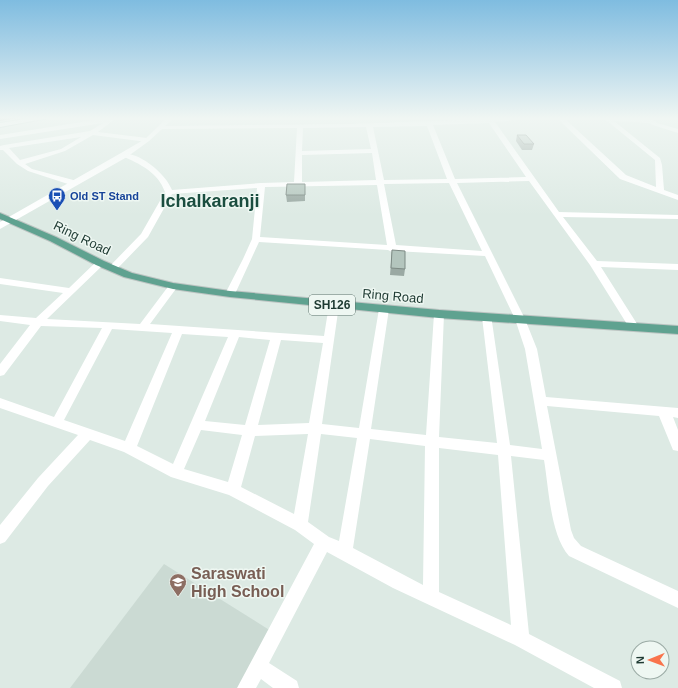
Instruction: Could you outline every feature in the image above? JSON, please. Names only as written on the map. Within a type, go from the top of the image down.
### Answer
[{"type":"main road","name":"Ring Road","points":[[3,221],[53,239],[113,268],[143,279],[173,286],[230,294],[334,305],[439,314],[678,330]]},
{"type":"street","points":[[5,150],[18,163],[30,170],[74,183]]},
{"type":"street","points":[[18,163],[64,150]]},
{"type":"street","points":[[3,221],[74,183],[130,150]]},
{"type":"street","points":[[439,150],[452,181],[520,319],[531,348],[563,530],[568,543],[575,551],[678,600]]},
{"type":"street","points":[[511,150],[594,264],[634,327]]},
{"type":"street","points":[[594,150],[623,177],[678,198]]},
{"type":"street","points":[[646,150],[658,160],[660,191]]},
{"type":"street","points":[[298,185],[299,153],[375,151],[392,249]]},
{"type":"street","points":[[113,268],[145,236],[169,192],[168,186],[158,173],[144,163],[124,154]]},
{"type":"street","points":[[169,192],[261,185],[531,179]]},
{"type":"street","points":[[230,294],[248,259],[256,239],[261,185]]},
{"type":"street","points":[[557,214],[678,216]]},
{"type":"street","points":[[256,239],[392,249],[489,254]]},
{"type":"street","points":[[0,372],[38,322],[100,263]]},
{"type":"street","points":[[594,264],[678,267]]},
{"type":"street","points":[[1,282],[71,291]]},
{"type":"street","points":[[142,328],[173,286]]},
{"type":"street","points":[[300,525],[334,305]]},
{"type":"street","points":[[345,552],[384,309]]},
{"type":"street","points":[[431,598],[432,441],[439,314]]},
{"type":"street","points":[[487,317],[504,449],[521,639]]},
{"type":"street","points":[[0,318],[38,322],[109,325],[276,338],[329,340]]},
{"type":"street","points":[[57,422],[109,325]]},
{"type":"street","points":[[129,448],[178,330]]},
{"type":"street","points":[[176,473],[198,425],[235,334]]},
{"type":"street","points":[[233,490],[276,338]]},
{"type":"street","points":[[541,401],[678,414]]},
{"type":"street","points":[[0,403],[129,448],[176,473],[233,490],[300,525],[324,542],[399,582],[521,639],[593,682],[613,688]]},
{"type":"street","points":[[664,412],[678,446]]},
{"type":"street","points":[[198,425],[251,430],[316,428],[549,454]]},
{"type":"street","points":[[0,537],[43,482],[88,433]]},
{"type":"street","points":[[246,688],[324,542]]},
{"type":"street","points":[[258,667],[290,688]]},
{"type":"shaded area","name":"Saraswati High School","points":[[164,564],[271,631],[238,688],[70,688]]},
{"type":"building","points":[[287,184],[305,184],[305,195],[286,195]]},
{"type":"building","points":[[392,250],[405,251],[405,269],[391,268]]},
{"type":"place","name":"Old ST Stand","points":[[57,211]]},
{"type":"place","name":"Saraswati High School","points":[[178,597]]},
{"type":"district","name":"Ichalkaranji","points":[[210,201]]}]
